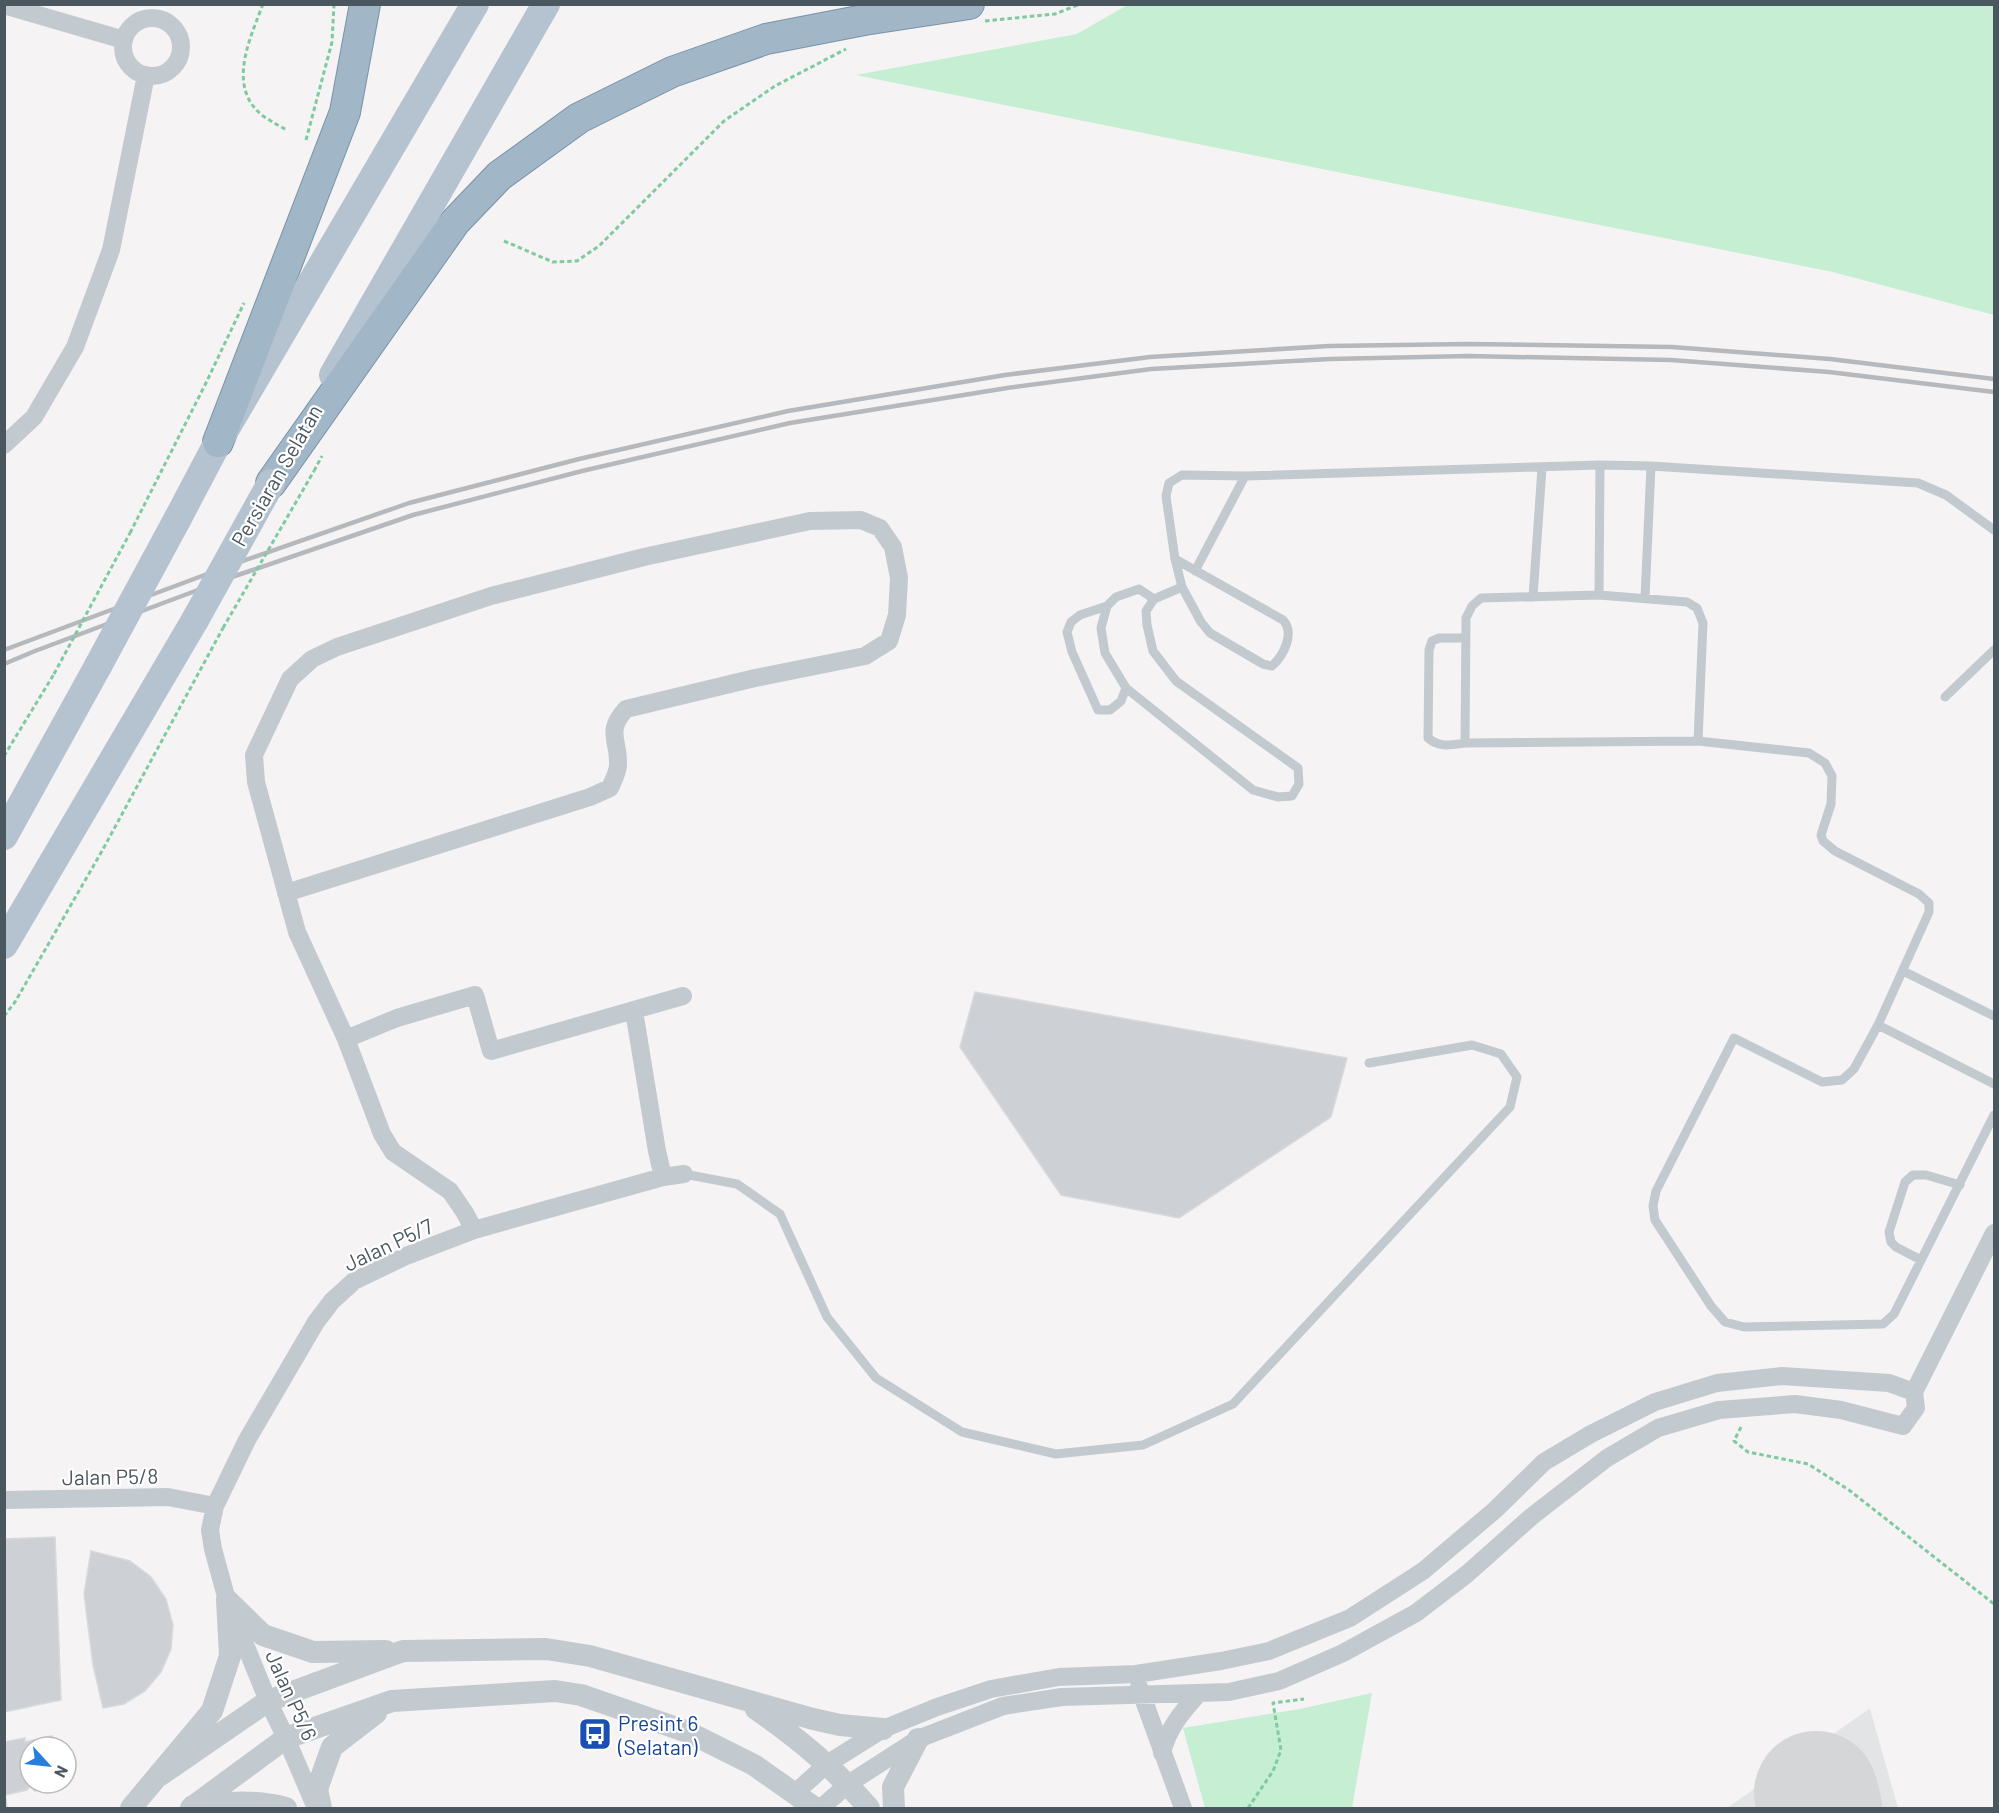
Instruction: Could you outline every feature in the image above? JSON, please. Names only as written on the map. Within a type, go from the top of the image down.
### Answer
[{"type":"highway","points":[[219,442],[345,112],[365,4]]},
{"type":"highway","points":[[271,483],[455,222],[499,176],[579,118],[672,72],[766,39],[864,20],[974,13]]},
{"type":"main road","points":[[4,836],[219,442],[475,4]]},
{"type":"main road","name":"Persiaran Selatan","points":[[4,945],[195,620],[546,4]]},
{"type":"street","points":[[4,5],[124,40]]},
{"type":"street","points":[[143,19],[162,19],[177,31],[181,50],[178,59],[165,73],[146,75],[138,72],[126,58],[124,40],[128,31],[143,19]]},
{"type":"street","points":[[4,445],[34,417],[75,347],[111,250],[146,75]]},
{"type":"street","points":[[286,892],[590,797],[610,788],[619,766],[614,736],[616,719],[626,709],[755,678],[865,656],[889,641],[897,615],[899,578],[893,547],[880,528],[861,520],[810,521],[645,556],[491,596],[337,647],[312,659],[291,679],[254,755],[256,782],[286,892],[297,932],[346,1039],[382,1134],[393,1152],[450,1191],[474,1230]]},
{"type":"street","points":[[346,1039],[397,1018],[475,995],[491,1051],[683,996]]},
{"type":"street","points":[[634,1011],[663,1177]]},
{"type":"street","name":"Jalan P5/7","points":[[227,1600],[213,1550],[210,1530],[215,1506],[246,1440],[316,1322],[332,1301],[354,1281],[406,1256],[474,1230],[663,1177],[684,1174]]},
{"type":"street","points":[[820,1809],[848,1784],[918,1739],[1003,1706],[1062,1697],[1229,1692],[1279,1681],[1343,1653],[1416,1613],[1467,1574],[1531,1517],[1607,1458],[1658,1428],[1719,1410],[1794,1404],[1841,1410],[1903,1426],[1916,1408],[1914,1392],[1995,1233]]},
{"type":"street","points":[[795,1793],[827,1764],[883,1729],[937,1707],[992,1689],[1059,1677],[1136,1674],[1221,1662],[1269,1651],[1350,1618],[1423,1571],[1495,1510],[1544,1462],[1591,1434],[1655,1402],[1717,1383],[1782,1376],[1889,1383],[1914,1392]]},
{"type":"street","name":"Jalan P5/8","points":[[4,1500],[168,1497],[215,1506]]},
{"type":"street","points":[[227,1600],[263,1635],[313,1652],[546,1649],[590,1656],[840,1725],[883,1729]]},
{"type":"street","points":[[131,1809],[212,1711],[230,1656],[227,1600]]},
{"type":"street","name":"Jalan P5/6","points":[[227,1600],[268,1701],[316,1809]]},
{"type":"street","points":[[159,1776],[268,1701],[403,1651]]},
{"type":"street","points":[[1136,1674],[1141,1696],[1183,1809]]},
{"type":"street","points":[[192,1808],[286,1738],[392,1701],[555,1691],[581,1695],[688,1732],[754,1765],[814,1809]]},
{"type":"street","points":[[1162,1753],[1166,1738],[1179,1715],[1199,1693]]},
{"type":"street","points":[[743,1700],[802,1742],[848,1784],[868,1809]]},
{"type":"street","points":[[321,1809],[317,1789],[332,1747],[392,1701]]},
{"type":"street","points":[[894,1809],[893,1787],[918,1739]]},
{"type":"street","points":[[192,1808],[242,1802],[268,1803],[286,1809]]},
{"type":"lane","points":[[1599,596],[1600,465]]},
{"type":"lane","points":[[1175,559],[1283,620],[1289,626],[1290,633],[1278,660],[1272,666],[1263,664],[1210,633],[1201,622],[1182,587],[1175,559],[1166,496],[1169,483],[1182,475],[1245,476],[1600,465],[1651,466],[1918,483],[1946,495],[1995,530]]},
{"type":"lane","points":[[1646,597],[1651,466]]},
{"type":"lane","points":[[1533,597],[1542,468]]},
{"type":"lane","points":[[1195,571],[1245,476]]},
{"type":"lane","points":[[1107,606],[1101,628],[1106,653],[1126,688],[1253,790],[1278,797],[1292,796],[1299,784],[1298,768],[1176,681],[1153,651],[1146,610],[1154,599],[1182,587]]},
{"type":"lane","points":[[1126,688],[1121,700],[1110,710],[1098,710],[1072,652],[1067,632],[1071,622],[1080,615],[1107,606],[1116,597],[1139,589],[1154,599]]},
{"type":"lane","points":[[1465,743],[1466,618],[1472,606],[1481,598],[1599,596],[1646,597],[1687,602],[1697,608],[1703,623],[1698,741]]},
{"type":"lane","points":[[1466,638],[1439,638],[1432,641],[1429,650],[1428,738],[1442,746],[1465,743],[1698,741],[1809,753],[1825,763],[1832,776],[1831,804],[1821,835],[1823,841],[1835,851],[1919,894],[1929,903],[1929,912],[1903,971],[1854,1069],[1842,1080],[1822,1082],[1734,1038],[1656,1191],[1653,1206],[1655,1220],[1710,1306],[1725,1322],[1744,1327],[1883,1324],[1894,1314],[1995,1115]]},
{"type":"lane","points":[[1945,697],[1995,650]]},
{"type":"lane","points":[[1903,971],[1995,1016]]},
{"type":"lane","points":[[1878,1025],[1995,1084]]},
{"type":"lane","points":[[684,1174],[737,1184],[780,1214],[827,1317],[876,1378],[962,1432],[1056,1454],[1143,1445],[1233,1404],[1510,1107],[1517,1077],[1501,1054],[1472,1044],[1369,1063]]},
{"type":"lane","points":[[1921,1260],[1891,1242],[1889,1232],[1905,1182],[1913,1174],[1926,1175],[1960,1185]]},
{"type":"path","points":[[263,4],[249,43],[242,73],[250,100],[262,115],[287,130]]},
{"type":"path","points":[[304,147],[332,42],[334,4]]},
{"type":"path","points":[[974,13],[1055,14],[1080,4]]},
{"type":"path","points":[[504,241],[553,262],[577,261],[599,246],[724,121],[775,86],[847,47],[836,47]]},
{"type":"path","points":[[4,756],[54,674],[130,533],[246,299]]},
{"type":"path","points":[[4,1016],[15,1002],[102,851],[223,628],[324,451]]},
{"type":"path","points":[[1751,1406],[1734,1441],[1748,1452],[1808,1464],[1849,1490],[1995,1604]]},
{"type":"path","points":[[1248,1809],[1273,1771],[1281,1750],[1273,1703],[1304,1699]]},
{"type":"shaded area","points":[[1869,1709],[1898,1808],[1727,1808]]},
{"type":"green space","points":[[1129,4],[1994,5],[1994,315],[1833,272],[856,75],[1077,34]]},
{"type":"green space","points":[[1372,1693],[1352,1808],[1205,1808],[1183,1728],[1300,1709]]},
{"type":"building","points":[[975,992],[1347,1058],[1331,1117],[1179,1218],[1061,1195],[960,1047]]},
{"type":"building","points":[[55,1537],[61,1700],[4,1712],[4,1539]]},
{"type":"building","points":[[91,1551],[130,1561],[151,1577],[166,1599],[173,1625],[171,1649],[161,1672],[145,1691],[124,1704],[103,1708],[93,1665],[84,1594]]},
{"type":"building","points":[[18,1739],[18,1792],[5,1795],[7,1806],[4,1806],[4,1742]]},
{"type":"runway","points":[[1816,1793],[1820,1808]]},
{"type":"railway","points":[[4,650],[234,564],[409,503],[579,459],[788,411],[1005,375],[1150,357],[1329,346],[1468,344],[1672,347],[1830,359],[1994,379]]},
{"type":"railway","points":[[4,664],[238,575],[413,515],[582,471],[790,423],[1007,388],[1151,369],[1330,359],[1468,356],[1671,360],[1829,372],[1994,392]]},
{"type":"place","name":"Presint 6 (Selatan)","points":[[595,1734]]}]
